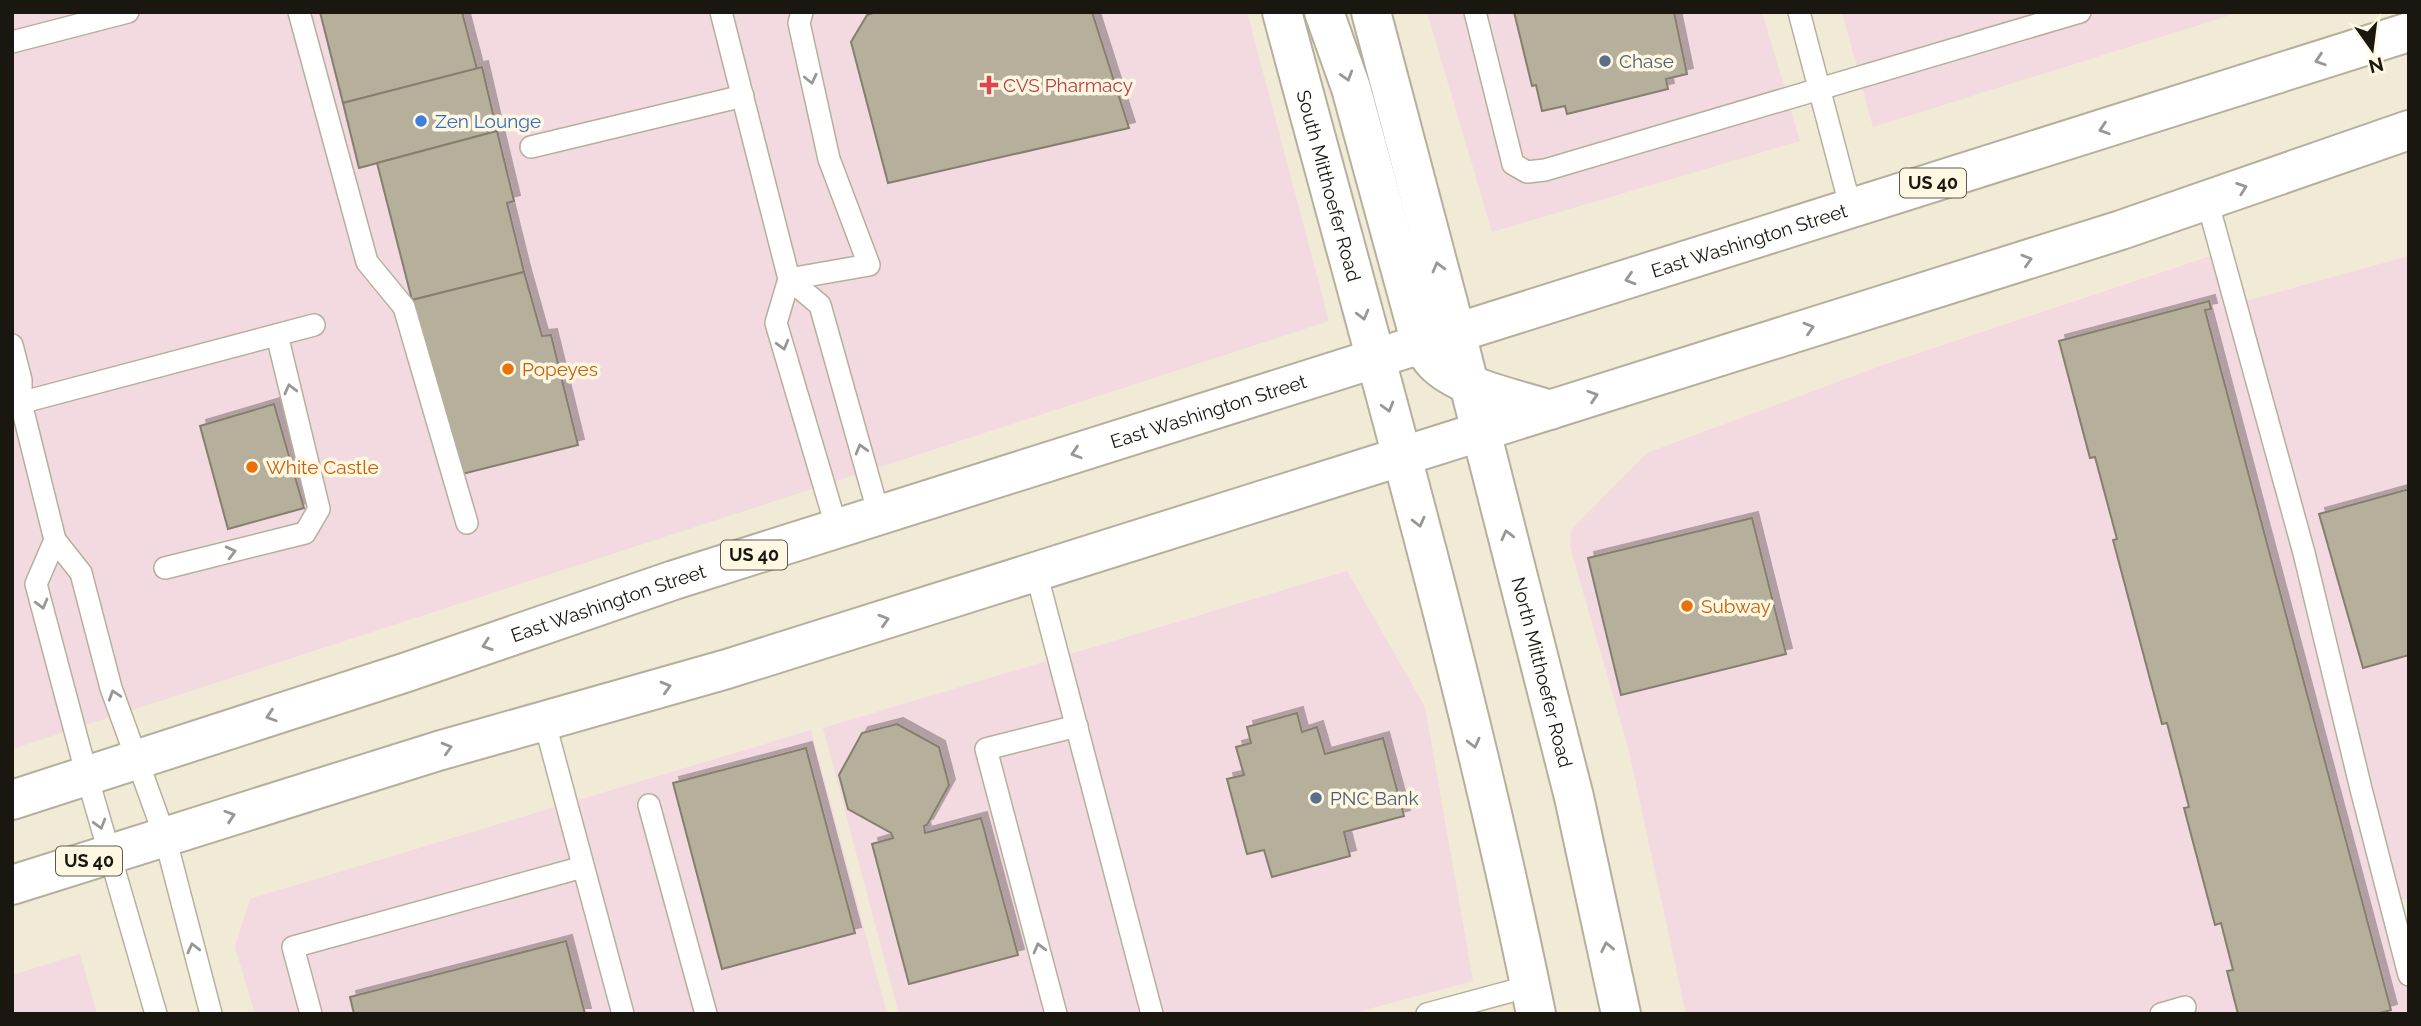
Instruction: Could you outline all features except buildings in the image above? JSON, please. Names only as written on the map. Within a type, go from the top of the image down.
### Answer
[{"type":"main road","name":"South Mitthoefer Road","points":[[1282,12],[1374,359]]},
{"type":"main road","points":[[1324,12],[1351,88],[1421,345],[1434,363],[1452,375],[1550,410]]},
{"type":"main road","points":[[1371,12],[1456,333]]},
{"type":"main road","name":"East Washington Street","points":[[12,800],[407,672],[674,580],[2409,32]]},
{"type":"main road","name":"US 40","points":[[12,886],[438,751],[727,669],[1481,432],[2121,230],[2409,130]]},
{"type":"main road","name":"North Mitthoefer Road","points":[[1456,333],[1574,797],[1621,1014]]},
{"type":"main road","points":[[1374,359],[1402,456],[1504,863],[1533,1000]]},
{"type":"lane","points":[[12,42],[128,12]]},
{"type":"lane","points":[[299,12],[367,262],[404,307],[467,523]]},
{"type":"lane","points":[[721,12],[789,279],[776,323],[837,529]]},
{"type":"lane","points":[[789,279],[869,265],[829,159],[799,23],[802,12]]},
{"type":"lane","points":[[1475,12],[1513,164],[1527,172],[1545,170],[2080,12]]},
{"type":"lane","points":[[1799,12],[1851,209]]},
{"type":"lane","points":[[531,147],[743,96]]},
{"type":"lane","points":[[2207,200],[2304,553],[2409,975]]},
{"type":"lane","points":[[789,279],[820,305],[880,515]]},
{"type":"lane","points":[[17,404],[314,325]]},
{"type":"lane","points":[[165,568],[305,533],[319,509],[277,335]]},
{"type":"lane","points":[[12,345],[21,380],[17,404],[55,541],[81,573],[111,688],[165,837],[211,1014]]},
{"type":"lane","points":[[55,541],[36,584],[86,776],[156,1014]]},
{"type":"lane","points":[[1036,572],[1152,1014]]},
{"type":"lane","points":[[544,720],[623,1014]]},
{"type":"lane","points":[[1056,1014],[986,748],[1076,726]]},
{"type":"lane","points":[[649,805],[706,1014]]},
{"type":"lane","points":[[311,1014],[293,947],[583,867]]},
{"type":"lane","points":[[1427,1014],[1533,1000]]},
{"type":"lane","points":[[2161,1014],[2185,1007]]},
{"type":"shaded area","points":[[12,12],[1247,12],[1329,321],[12,749]]},
{"type":"shaded area","points":[[1427,12],[1762,12],[1800,141],[1492,232]]},
{"type":"shaded area","points":[[1842,12],[2240,12],[1873,127]]},
{"type":"shaded area","points":[[2232,249],[2246,301],[2409,256],[2409,899],[2398,900],[2409,944],[2409,1014],[1686,1014],[1628,747],[1570,547],[1571,530],[1647,453],[1883,365]]},
{"type":"shaded area","points":[[1347,571],[1425,707],[1473,981],[1350,1014],[899,1014],[823,728]]},
{"type":"shaded area","points":[[811,730],[887,1014],[255,1014],[235,947],[250,899]]},
{"type":"shaded area","points":[[80,954],[97,1014],[12,1014],[12,975]]},
{"type":"place","name":"Chase","points":[[1605,61]]},
{"type":"place","name":"CVS Pharmacy","points":[[989,85]]},
{"type":"place","name":"Zen Lounge","points":[[421,121]]},
{"type":"place","name":"Popeyes","points":[[508,369]]},
{"type":"place","name":"White Castle","points":[[252,467]]},
{"type":"place","name":"Subway","points":[[1687,606]]},
{"type":"place","name":"PNC Bank","points":[[1316,798]]}]
